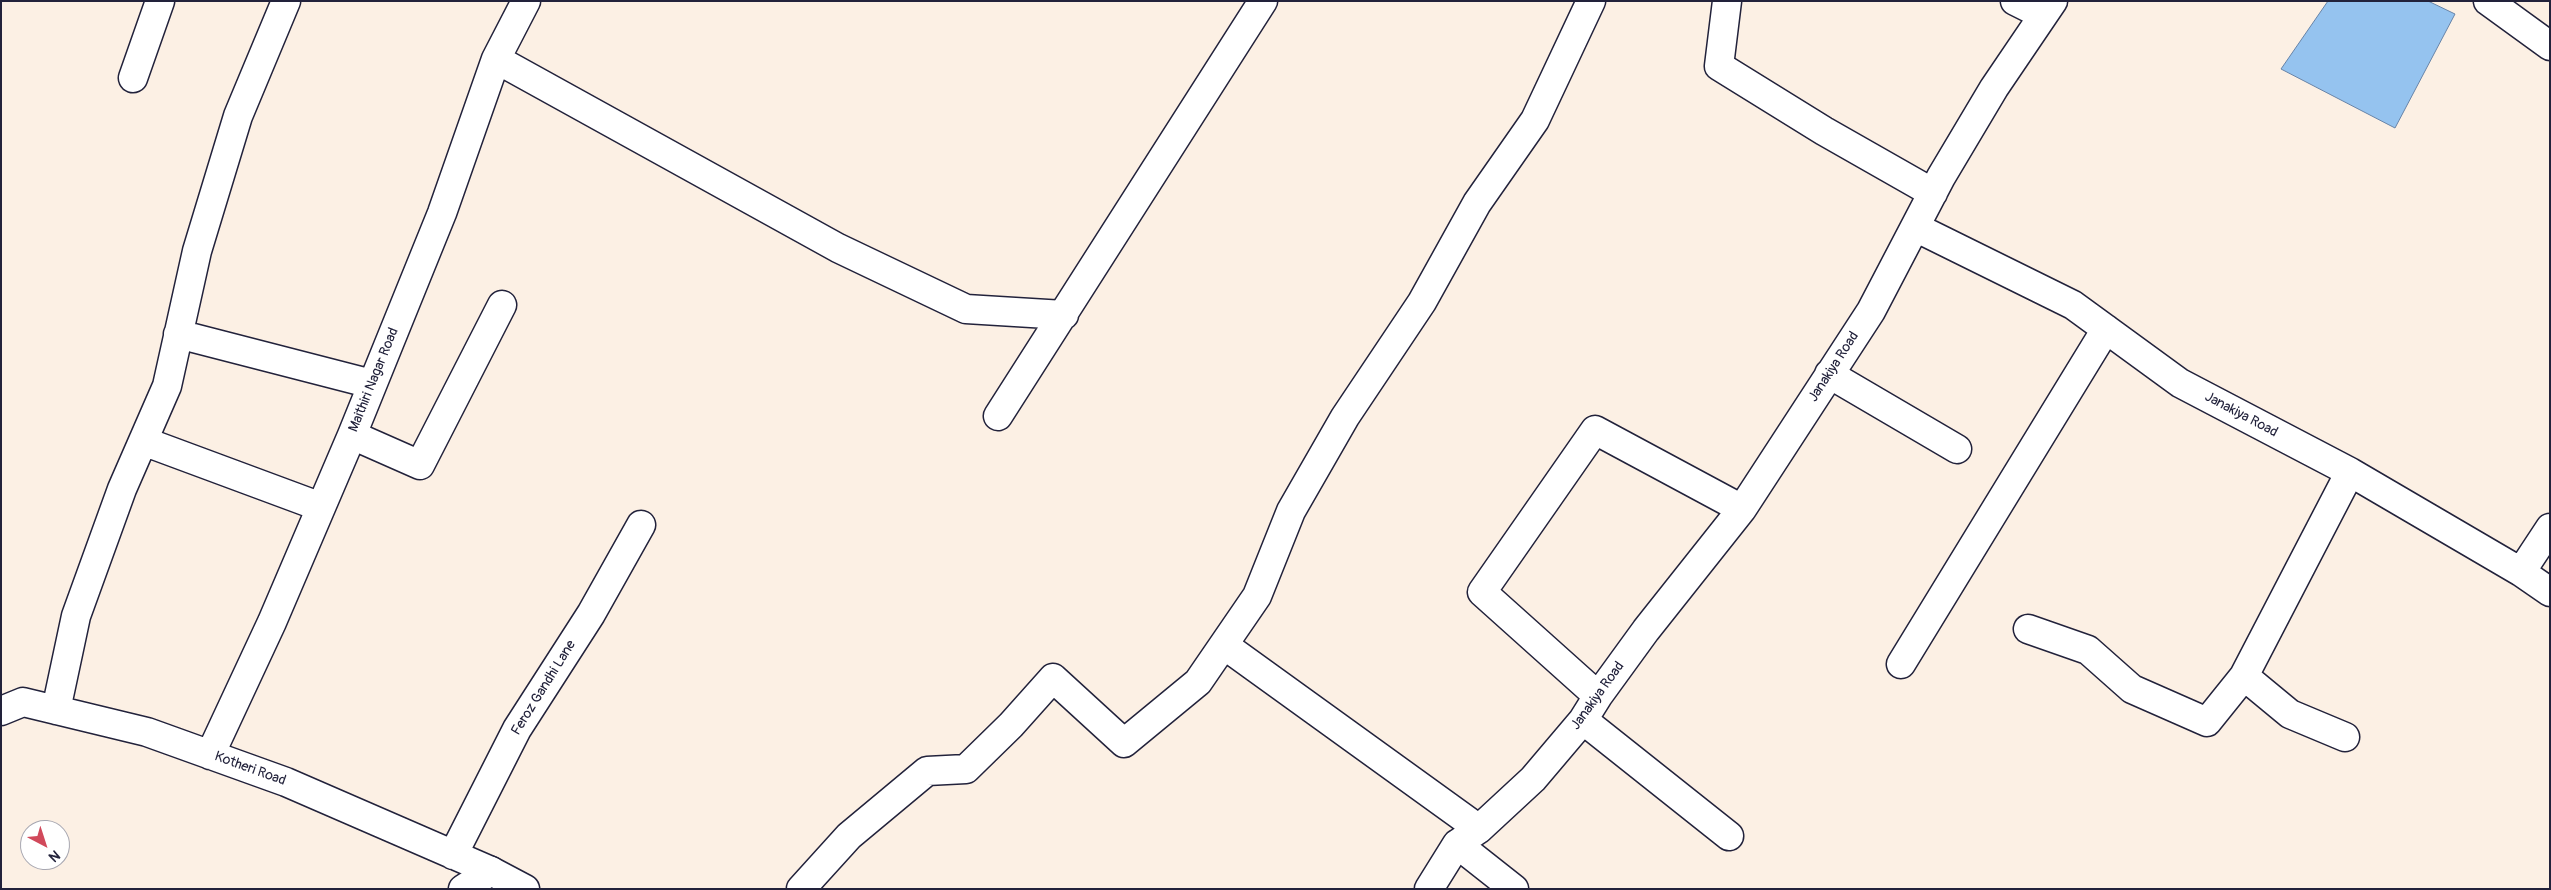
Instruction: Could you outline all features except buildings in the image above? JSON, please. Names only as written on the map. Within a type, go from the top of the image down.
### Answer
[{"type":"street","points":[[133,78],[160,1]]},
{"type":"street","points":[[56,710],[76,616],[122,490],[167,386],[197,251],[238,116],[286,1]]},
{"type":"street","name":"Maithiri Nagar Road","points":[[210,755],[272,622],[352,435],[442,213],[496,60],[526,1]]},
{"type":"street","points":[[998,416],[1263,1]]},
{"type":"street","points":[[801,889],[849,836],[927,771],[966,769],[1011,725],[1053,678],[1124,743],[1198,682],[1257,596],[1291,511],[1345,417],[1422,302],[1477,203],[1535,120],[1591,1]]},
{"type":"street","points":[[1727,1],[1719,66],[1824,131],[1933,192]]},
{"type":"street","points":[[1915,227],[1933,192],[1994,88],[2048,8],[2014,1]]},
{"type":"street","points":[[2488,1],[2550,46]]},
{"type":"street","points":[[496,60],[838,248],[966,309],[1064,315]]},
{"type":"street","name":"Janakiya Road","points":[[1429,889],[1468,837],[1533,779],[1583,720],[1646,630],[1742,509],[1871,310],[1915,227],[2072,305],[2180,382],[2350,472],[2521,572],[2550,592]]},
{"type":"street","points":[[352,435],[420,465],[502,305]]},
{"type":"street","points":[[1900,664],[2106,329]]},
{"type":"street","points":[[178,334],[372,384]]},
{"type":"street","points":[[1829,374],[1957,449]]},
{"type":"street","points":[[1598,696],[1482,592],[1595,430],[1742,509]]},
{"type":"street","points":[[143,440],[321,507]]},
{"type":"street","points":[[2028,628],[2088,650],[2132,688],[2207,722],[2244,676],[2350,472]]},
{"type":"street","name":"Feroz Gandhi Lane","points":[[454,855],[517,729],[591,614],[641,525]]},
{"type":"street","points":[[2521,572],[2550,528]]},
{"type":"street","points":[[1224,646],[1468,837],[1514,889]]},
{"type":"street","points":[[2244,676],[2290,714],[2345,736]]},
{"type":"street","name":"Kotheri Road","points":[[1,711],[23,702],[148,732],[286,782],[490,871],[525,889]]},
{"type":"street","points":[[1583,720],[1729,836]]},
{"type":"street","points":[[463,889],[490,871]]},
{"type":"water","points":[[2328,1],[2428,1],[2455,14],[2395,128],[2281,69]]}]
